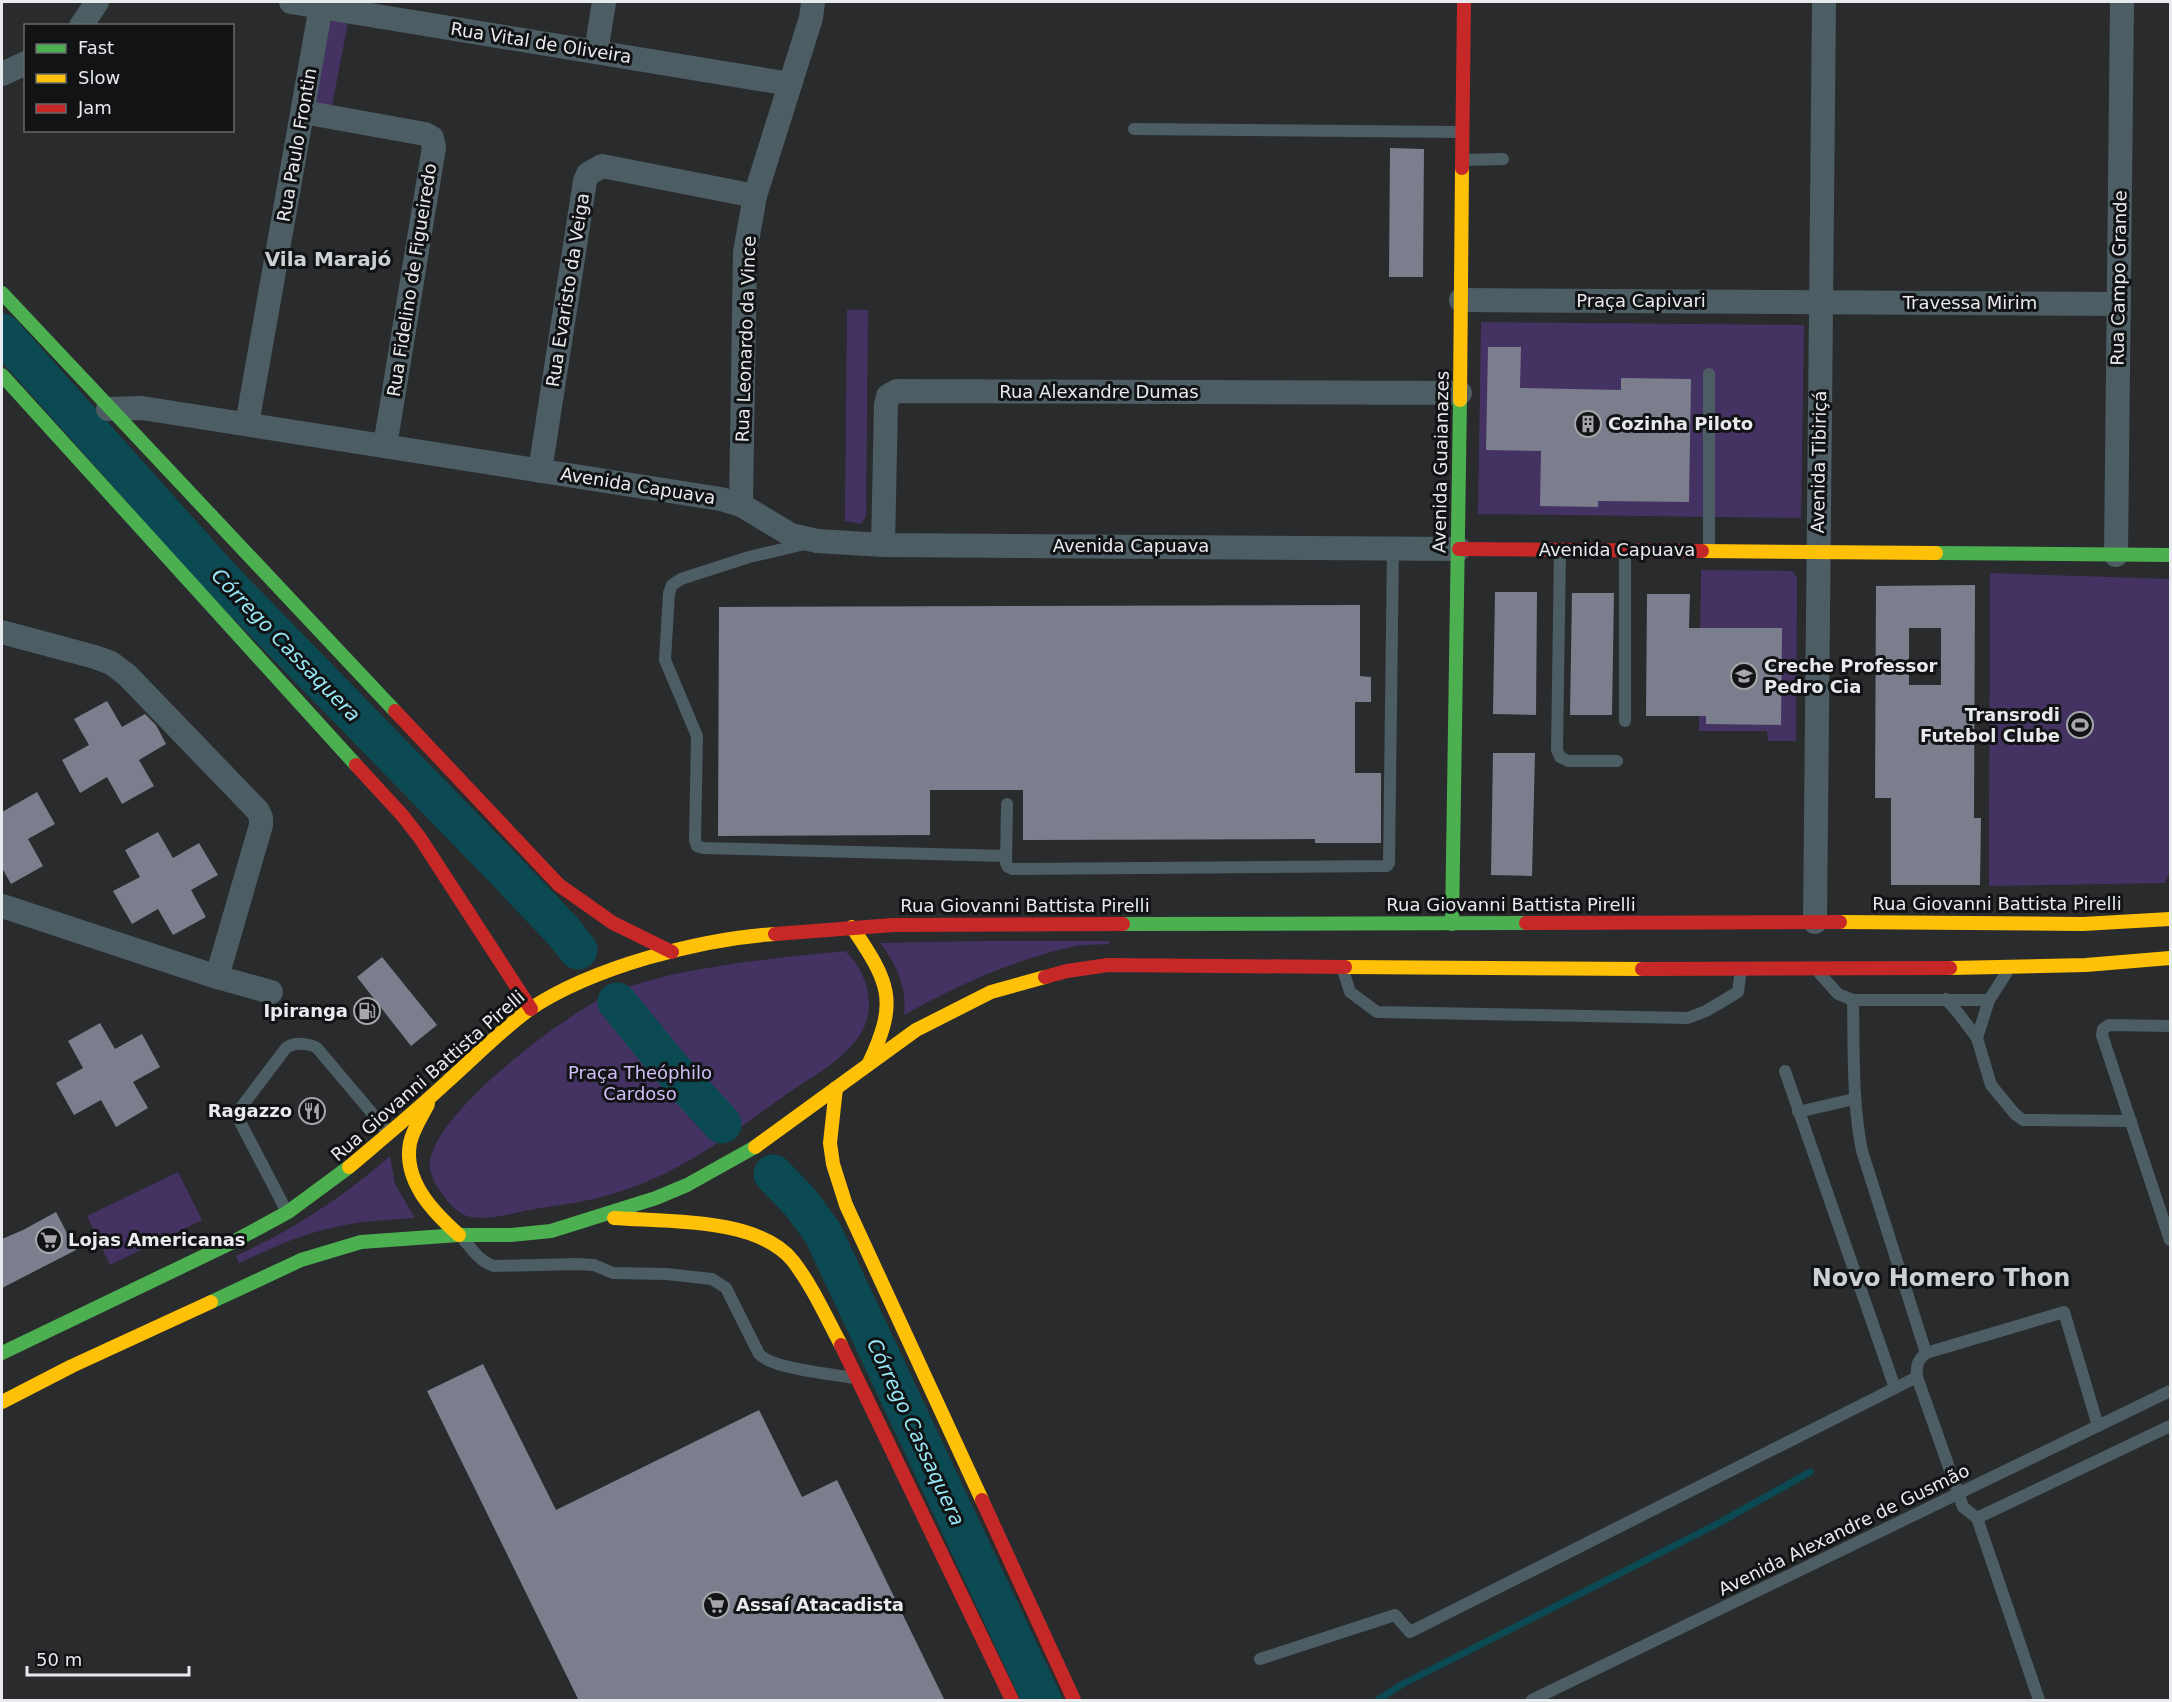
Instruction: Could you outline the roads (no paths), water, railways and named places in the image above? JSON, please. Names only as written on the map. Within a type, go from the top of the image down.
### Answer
[{"type":"main road","name":"Avenida Guaianazes","points":[[1452,924],[1459,549],[1464,2]]},
{"type":"main road","points":[[2,293],[108,409],[559,885],[604,919],[672,952]]},
{"type":"main road","points":[[2,375],[14,396],[403,816],[420,838],[531,1008]]},
{"type":"main road","name":"Avenida Capuava","points":[[1459,549],[2170,555]]},
{"type":"main road","name":"Rua Giovanni Battista Pirelli","points":[[2,1353],[231,1243],[288,1212],[336,1178],[531,1008],[605,971],[672,952],[770,934],[852,927],[985,924],[1815,922],[2083,924],[2170,918]]},
{"type":"main road","points":[[852,927],[885,982],[889,1001],[881,1040],[869,1063]]},
{"type":"main road","points":[[2,1402],[82,1361],[302,1260],[361,1242],[459,1235],[511,1235],[551,1230],[600,1218],[666,1194],[753,1148],[916,1030],[991,992],[1067,971],[1108,965],[1741,969],[2010,967],[2170,958]]},
{"type":"main road","points":[[836,1088],[830,1143],[837,1182],[1074,1701]]},
{"type":"main road","points":[[431,1097],[411,1142],[409,1158],[415,1182],[427,1205],[459,1235]]},
{"type":"main road","points":[[600,1218],[726,1226],[751,1233],[776,1246],[792,1260],[804,1277],[858,1378],[1012,1701]]},
{"type":"street","points":[[82,24],[97,2]]},
{"type":"street","name":"Rua Vital de Oliveira","points":[[291,2],[404,11],[596,52],[790,84]]},
{"type":"street","points":[[596,52],[604,2]]},
{"type":"street","name":"Rua Leonardo da Vince","points":[[741,505],[745,252],[755,196],[811,18],[813,2]]},
{"type":"street","name":"Avenida Tibiriçá","points":[[1815,922],[1824,2]]},
{"type":"street","name":"Rua Campo Grande","points":[[2116,555],[2122,2]]},
{"type":"street","name":"Rua Paulo Frontin","points":[[247,424],[321,6]]},
{"type":"street","points":[[2,74],[24,64]]},
{"type":"street","name":"Rua Fidelino de Figueiredo","points":[[303,112],[425,134],[432,138],[434,147],[385,446]]},
{"type":"street","name":"Rua Evaristo da Veiga","points":[[540,471],[583,192],[588,174],[602,166],[755,196]]},
{"type":"street","name":"Praça Capivari","points":[[1461,300],[1821,303]]},
{"type":"street","name":"Travessa Mirim","points":[[1821,303],[2119,304]]},
{"type":"street","name":"Rua Alexandre Dumas","points":[[883,545],[886,405],[888,396],[897,391],[1460,393]]},
{"type":"street","name":"Avenida Capuava","points":[[108,409],[142,408],[721,500],[741,505],[791,534],[818,541],[883,545],[1459,549]]},
{"type":"street","points":[[2,632],[111,663],[127,675],[258,811],[261,825],[217,977]]},
{"type":"street","points":[[2,906],[217,977],[272,992]]},
{"type":"lane","points":[[1134,129],[1463,132]]},
{"type":"lane","points":[[1462,160],[1503,159]]},
{"type":"lane","points":[[1709,374],[1709,551]]},
{"type":"lane","points":[[818,541],[749,557],[681,579],[672,585],[669,593],[665,660],[697,736],[695,840],[697,846],[703,848],[1006,856]]},
{"type":"lane","points":[[1007,804],[1006,856],[1008,867],[1012,868],[1387,867],[1389,863],[1393,548]]},
{"type":"lane","points":[[1560,550],[1557,750],[1560,757],[1568,761],[1617,761]]},
{"type":"lane","points":[[1625,721],[1626,550]]},
{"type":"lane","points":[[1341,966],[1350,992],[1377,1012],[1688,1017],[1706,1011],[1738,992],[1741,969]]},
{"type":"lane","points":[[1977,1038],[1989,1000],[2010,967]]},
{"type":"lane","points":[[1815,968],[1838,994],[1853,1000],[1989,1000]]},
{"type":"lane","points":[[1946,999],[1977,1038],[1991,1085],[2015,1114],[2023,1120],[2131,1121]]},
{"type":"lane","points":[[1853,1000],[1854,1099],[1862,1152],[1926,1353]]},
{"type":"lane","points":[[2170,1026],[2109,1025],[2103,1029],[2102,1035],[2170,1240]]},
{"type":"lane","points":[[288,1212],[236,1114],[286,1048],[295,1044],[312,1045],[317,1048],[388,1133]]},
{"type":"lane","points":[[1785,1071],[1894,1388]]},
{"type":"lane","points":[[1798,1112],[1854,1099]]},
{"type":"lane","points":[[459,1235],[478,1257],[494,1266],[594,1265],[613,1273],[667,1274],[712,1279],[726,1288],[759,1354],[764,1359],[781,1365],[858,1378]]},
{"type":"lane","points":[[2039,1701],[1977,1518],[1963,1507],[1917,1377],[1916,1366],[1919,1359],[1926,1353],[2064,1312],[2098,1426]]},
{"type":"lane","points":[[1260,1659],[1395,1615],[1410,1632],[1917,1377]]},
{"type":"lane","name":"Avenida Alexandre de Gusmão","points":[[1533,1701],[2170,1391]]},
{"type":"lane","points":[[1977,1518],[2170,1426]]},
{"type":"waterway","name":"Córrego Cassaquera","points":[[2,333],[221,578],[507,872],[578,950]]},
{"type":"waterway","points":[[563,931],[574,919]]},
{"type":"waterway","name":"Córrego Cassaquera","points":[[617,1002],[671,1068],[722,1124]]},
{"type":"waterway","name":"Córrego Cassaquera","points":[[773,1174],[800,1202],[823,1233],[1042,1700]]},
{"type":"waterway","points":[[1378,1700],[1401,1685],[1717,1524],[1810,1472]]},
{"type":"place","name":"Cozinha Piloto","points":[[1588,424]]},
{"type":"place","name":"Creche Professor Pedro Cia","points":[[1744,676]]},
{"type":"place","name":"Transrodi Futebol Clube","points":[[2080,725]]},
{"type":"place","name":"Ipiranga","points":[[367,1011]]},
{"type":"place","name":"Ragazzo","points":[[312,1111]]},
{"type":"place","name":"Lojas Americanas","points":[[49,1240]]},
{"type":"place","name":"Assaí Atacadista","points":[[716,1605]]},
{"type":"district","name":"Vila Marajó","points":[[328,259]]},
{"type":"district","name":"Novo Homero Thon","points":[[1941,1278]]},
{"type":"park label","name":"Praça Theóphilo Cardoso","points":[[640,1083]]}]
